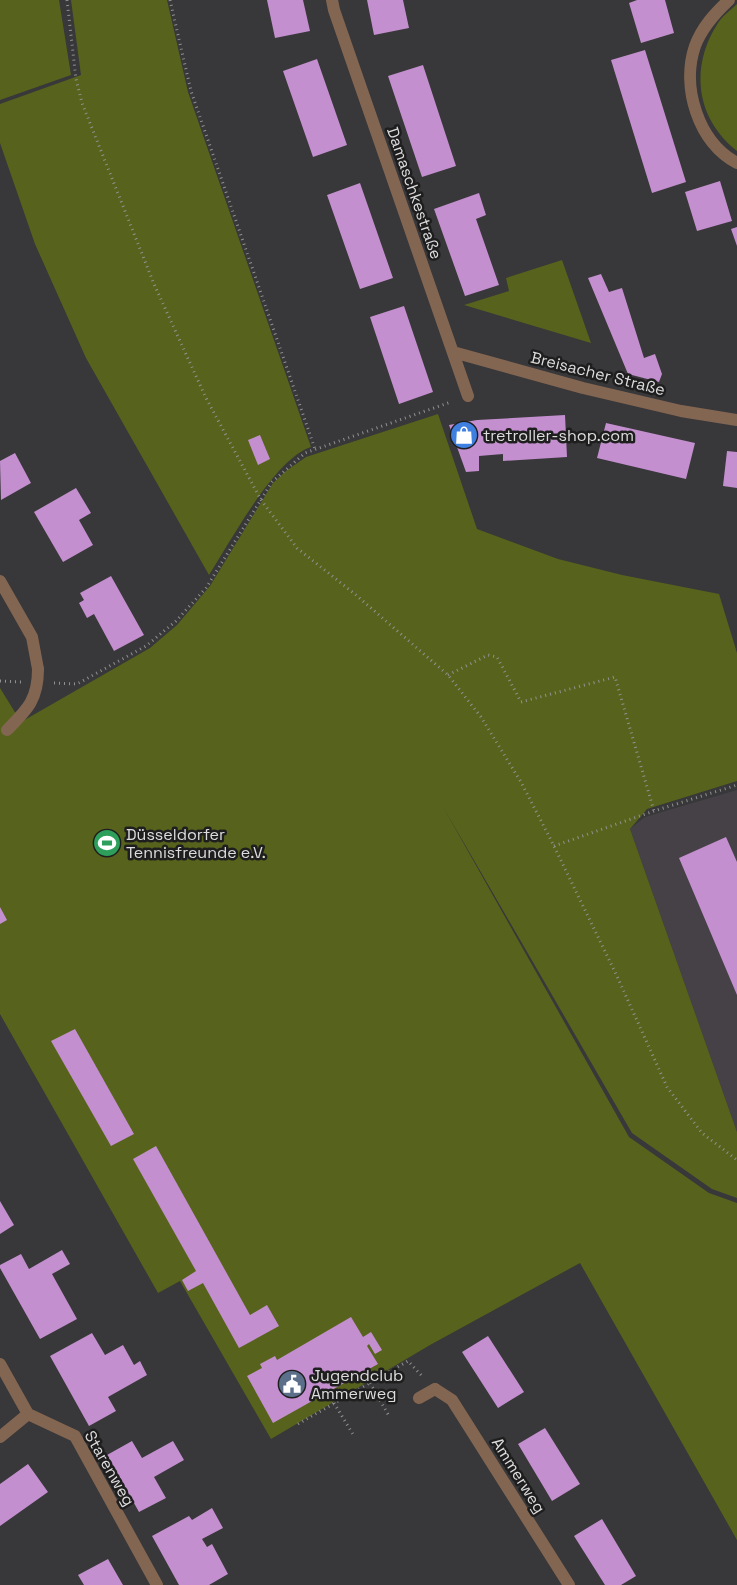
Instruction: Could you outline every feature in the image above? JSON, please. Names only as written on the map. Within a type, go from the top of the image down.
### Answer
[{"type":"street","name":"Damaschkestraße","points":[[332,0],[468,396]]},
{"type":"street","points":[[729,0],[710,18],[696,46],[690,76],[694,108],[707,136],[729,159],[737,163]]},
{"type":"street","name":"Breisacher Straße","points":[[453,352],[583,388],[682,411],[737,420]]},
{"type":"street","points":[[0,582],[32,638],[38,669],[38,683],[29,708],[7,730]]},
{"type":"street","points":[[0,1364],[28,1414],[0,1437]]},
{"type":"street","name":"Ammerweg","points":[[419,1398],[435,1389],[452,1400],[569,1585]]},
{"type":"street","name":"Starenweg","points":[[28,1414],[75,1436],[156,1585]]},
{"type":"path","points":[[67,0],[76,79],[82,103],[158,293],[206,398],[261,500],[297,548],[356,595],[448,675],[481,717],[521,782],[554,846],[616,974],[667,1087],[702,1134],[737,1160]]},
{"type":"path","points":[[170,0],[190,91],[315,449]]},
{"type":"path","points":[[0,681],[77,684],[146,646],[176,621],[206,588],[272,482],[305,453],[468,396]]},
{"type":"path","points":[[448,675],[488,654],[497,657],[521,702],[615,678],[654,811]]},
{"type":"path","points":[[554,846],[654,811],[737,785]]},
{"type":"path","points":[[298,1424],[408,1361]]},
{"type":"path","points":[[370,1383],[389,1416]]},
{"type":"path","points":[[334,1403],[354,1436]]},
{"type":"shaded area","points":[[737,790],[737,1132],[630,829],[645,817]]},
{"type":"green space","points":[[0,0],[59,0],[71,75],[0,100]]},
{"type":"green space","points":[[71,0],[167,0],[188,92],[311,447],[297,455],[283,467],[268,484],[209,575],[86,358],[35,244],[0,143],[0,104],[81,75]]},
{"type":"green space","points":[[737,4],[737,151],[723,138],[712,123],[701,91],[701,74],[703,56],[709,39],[724,15]]},
{"type":"green space","points":[[562,260],[591,343],[464,305],[509,291],[506,278]]},
{"type":"green space","points":[[438,414],[477,529],[558,559],[622,575],[719,594],[737,653],[737,781],[647,809],[630,829],[737,1132],[737,1198],[712,1189],[632,1133],[442,805],[629,1137],[709,1193],[737,1203],[737,1540],[580,1263],[430,1345],[271,1439],[180,1281],[158,1293],[0,1014],[0,688],[21,722],[150,648],[177,625],[210,586],[273,483],[286,471],[306,457]]},
{"type":"building","points":[[267,0],[303,0],[310,31],[275,38]]},
{"type":"building","points":[[367,0],[403,0],[409,28],[374,35]]},
{"type":"building","points":[[637,0],[665,0],[674,33],[641,43],[629,3]]},
{"type":"building","points":[[645,50],[686,182],[652,193],[611,60]]},
{"type":"building","points":[[317,59],[347,145],[313,157],[283,71]]},
{"type":"building","points":[[423,65],[456,166],[422,177],[388,76]]},
{"type":"building","points":[[720,181],[732,221],[697,231],[685,192]]},
{"type":"building","points":[[360,183],[393,278],[360,289],[327,195]]},
{"type":"building","points":[[479,193],[486,215],[476,219],[499,285],[465,296],[434,209]]},
{"type":"building","points":[[737,227],[737,246],[731,229]]},
{"type":"building","points":[[601,274],[609,292],[622,288],[644,358],[655,354],[662,374],[659,382],[628,374],[588,278]]},
{"type":"building","points":[[404,306],[433,392],[399,404],[370,317]]},
{"type":"building","points":[[565,415],[567,457],[503,461],[503,454],[479,456],[479,471],[466,472],[449,425],[477,420]]},
{"type":"building","points":[[606,423],[695,443],[686,479],[597,458]]},
{"type":"building","points":[[260,435],[270,459],[258,465],[248,440]]},
{"type":"building","points":[[727,451],[737,452],[737,488],[723,486]]},
{"type":"building","points":[[15,453],[31,483],[1,500],[0,461]]},
{"type":"building","points":[[76,488],[91,513],[79,520],[93,545],[63,562],[34,512]]},
{"type":"building","points":[[111,576],[144,635],[114,651],[94,614],[87,618],[79,603],[84,600],[80,593]]},
{"type":"building","points":[[726,837],[737,862],[737,995],[679,858]]},
{"type":"building","points":[[0,907],[7,920],[0,924]]},
{"type":"building","points":[[75,1029],[134,1134],[111,1146],[51,1041]]},
{"type":"building","points":[[156,1146],[250,1315],[267,1305],[279,1326],[239,1348],[203,1283],[188,1291],[182,1280],[196,1271],[133,1159]]},
{"type":"building","points":[[0,1201],[14,1225],[0,1234]]},
{"type":"building","points":[[62,1250],[70,1264],[52,1274],[77,1319],[40,1339],[0,1265],[21,1254],[29,1269]]},
{"type":"building","points":[[351,1317],[363,1337],[371,1332],[382,1350],[375,1354],[369,1344],[367,1346],[378,1364],[273,1423],[247,1376],[262,1368],[260,1364],[275,1356],[277,1360]]},
{"type":"building","points":[[92,1333],[105,1355],[123,1345],[134,1365],[140,1361],[147,1375],[108,1397],[116,1411],[89,1426],[50,1356]]},
{"type":"building","points":[[488,1336],[524,1392],[498,1408],[462,1352]]},
{"type":"building","points":[[545,1428],[580,1484],[552,1501],[518,1444]]},
{"type":"building","points":[[132,1441],[142,1458],[173,1441],[184,1460],[154,1477],[166,1498],[139,1512],[107,1455]]},
{"type":"building","points":[[28,1464],[48,1492],[0,1526],[0,1484]]},
{"type":"building","points":[[212,1508],[223,1528],[202,1539],[207,1547],[212,1544],[228,1574],[209,1585],[179,1585],[152,1536],[189,1516],[192,1520]]},
{"type":"building","points":[[602,1519],[636,1576],[621,1585],[605,1585],[574,1536]]},
{"type":"building","points":[[108,1559],[123,1585],[84,1585],[78,1575]]},
{"type":"place","name":"tretroller-shop.com","points":[[464,435]]},
{"type":"place","name":"Düsseldorfer Tennisfreunde e.V.","points":[[107,843]]},
{"type":"place","name":"Jugendclub Ammerweg","points":[[292,1384]]}]
